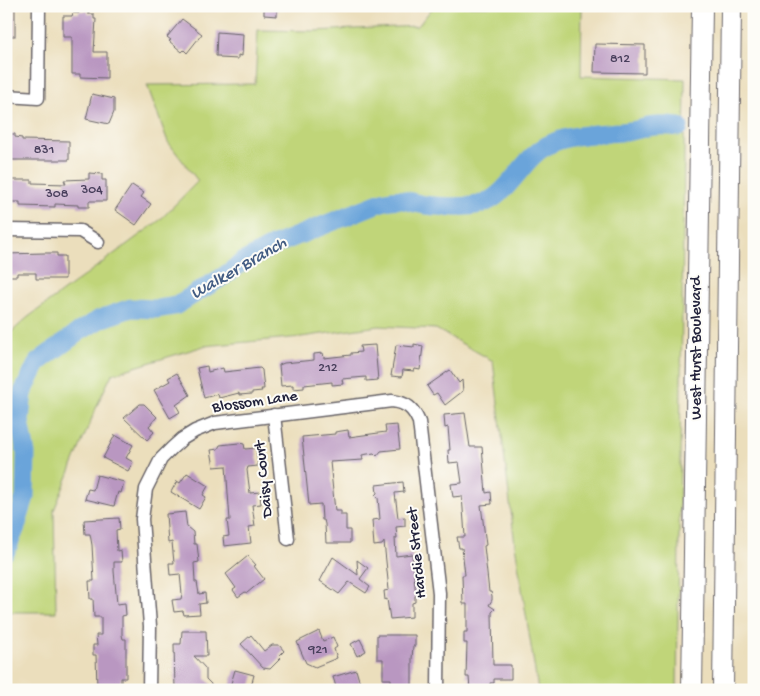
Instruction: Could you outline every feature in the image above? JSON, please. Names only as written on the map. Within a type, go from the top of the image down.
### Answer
[{"type":"main road","name":"West Hurst Boulevard","points":[[692,690],[702,6]]},
{"type":"main road","name":"West Hurst Boulevard","points":[[723,690],[731,6]]},
{"type":"street","points":[[6,96],[38,98],[39,6]]},
{"type":"street","points":[[6,230],[80,231],[98,242]]},
{"type":"street","name":"Blossom Lane","points":[[149,690],[150,626],[142,520],[146,489],[161,459],[182,438],[215,423],[392,401],[402,402],[410,406],[416,414]]},
{"type":"street","name":"Hardie Street","points":[[416,414],[419,422],[439,593],[438,690]]},
{"type":"street","name":"Daisy Court","points":[[274,416],[288,539]]},
{"type":"green space","points":[[434,6],[582,6],[581,76],[685,79],[677,690],[538,690],[515,545],[493,361],[436,329],[379,326],[301,337],[204,346],[112,374],[54,510],[56,612],[6,612],[6,337],[27,318],[160,220],[198,181],[168,142],[147,85],[255,84],[258,30],[314,31],[418,26]]},
{"type":"building","points":[[264,6],[277,6],[277,16],[264,15]]},
{"type":"building","points":[[6,8],[15,8],[15,36],[6,36]]},
{"type":"building","points":[[79,11],[88,11],[88,14],[94,14],[94,19],[96,19],[94,52],[107,52],[107,78],[80,77],[80,74],[72,74],[72,37],[63,37],[63,16],[72,16],[73,13],[79,13]]},
{"type":"building","points":[[182,19],[202,34],[187,53],[184,50],[182,52],[167,37]]},
{"type":"building","points":[[217,32],[243,34],[242,56],[238,55],[238,59],[216,56]]},
{"type":"building","points":[[595,44],[645,45],[645,73],[594,72]]},
{"type":"building","points":[[92,94],[114,99],[114,112],[109,124],[86,119]]},
{"type":"building","points":[[6,134],[15,134],[15,137],[22,138],[22,140],[69,141],[69,160],[6,160]]},
{"type":"building","points":[[89,173],[102,174],[102,180],[106,180],[106,201],[89,201],[89,207],[55,204],[55,207],[20,206],[20,202],[8,202],[8,180],[32,180],[32,183],[66,184],[64,180],[89,179]]},
{"type":"building","points":[[132,185],[144,193],[141,197],[151,204],[136,225],[115,210]]},
{"type":"building","points":[[57,253],[57,256],[65,256],[65,279],[36,279],[36,273],[17,273],[17,276],[8,276],[8,273],[6,273],[6,254]]},
{"type":"building","points":[[414,344],[423,346],[420,370],[403,370],[402,377],[391,376],[396,345],[414,347]]},
{"type":"building","points":[[375,345],[378,380],[366,381],[366,377],[342,379],[343,384],[332,385],[332,382],[304,385],[304,388],[293,389],[293,385],[281,386],[279,365],[314,360],[314,354],[323,353],[324,358],[351,355],[351,353],[361,352],[360,346]]},
{"type":"building","points":[[207,366],[208,372],[223,368],[224,372],[260,368],[262,370],[264,389],[252,392],[252,394],[239,395],[239,393],[219,398],[218,394],[204,398],[197,368]]},
{"type":"building","points":[[450,370],[459,383],[462,380],[463,391],[445,405],[437,393],[433,395],[427,386]]},
{"type":"building","points":[[177,373],[190,395],[176,405],[180,412],[170,418],[154,390],[170,381],[168,378]]},
{"type":"building","points":[[140,404],[144,404],[157,417],[149,426],[154,432],[147,440],[124,418]]},
{"type":"building","points":[[465,413],[470,447],[482,447],[486,493],[491,492],[492,504],[481,505],[489,592],[491,592],[492,596],[489,605],[495,609],[492,612],[493,665],[511,665],[511,679],[494,679],[494,683],[490,683],[490,690],[470,690],[469,677],[466,677],[467,643],[464,643],[464,632],[467,632],[467,604],[463,604],[462,575],[465,575],[462,548],[459,548],[457,537],[465,537],[462,496],[453,497],[451,484],[462,483],[459,462],[449,463],[448,427],[445,428],[444,415]]},
{"type":"building","points":[[397,425],[400,449],[381,451],[377,456],[374,453],[362,455],[363,460],[330,462],[335,511],[341,511],[341,515],[346,515],[346,530],[350,530],[350,543],[326,543],[321,504],[309,505],[302,437],[335,434],[335,432],[348,430],[349,437],[386,432],[385,426]]},
{"type":"building","points":[[115,435],[133,445],[126,458],[133,462],[128,471],[103,458]]},
{"type":"building","points":[[244,444],[245,449],[256,448],[258,466],[248,467],[247,470],[250,493],[260,492],[261,504],[252,505],[255,526],[249,527],[251,543],[224,546],[223,537],[229,536],[227,520],[230,520],[226,466],[214,467],[211,450],[218,449],[220,445]]},
{"type":"building","points":[[187,473],[208,486],[203,495],[206,497],[199,509],[171,492],[177,481],[180,483]]},
{"type":"building","points":[[97,475],[124,482],[121,493],[118,492],[114,506],[85,499],[88,489],[93,490]]},
{"type":"building","points":[[403,482],[404,492],[395,493],[398,518],[405,517],[405,526],[396,527],[396,556],[412,554],[416,596],[415,602],[412,603],[412,617],[390,619],[384,591],[389,590],[384,542],[382,545],[374,546],[372,520],[380,519],[378,498],[375,495],[377,493],[376,485]]},
{"type":"building","points":[[185,512],[187,527],[193,532],[194,544],[197,544],[199,562],[194,563],[195,582],[197,582],[199,594],[205,593],[206,603],[199,604],[200,614],[184,615],[183,611],[174,612],[172,600],[181,599],[182,594],[180,574],[170,575],[169,563],[174,563],[172,542],[168,543],[166,514]]},
{"type":"building","points":[[119,518],[120,529],[116,530],[117,551],[121,550],[122,562],[114,562],[114,571],[117,604],[125,603],[126,615],[122,616],[122,635],[123,639],[126,639],[126,678],[121,678],[121,687],[118,687],[118,690],[104,690],[104,687],[97,687],[96,655],[93,655],[93,645],[97,645],[96,635],[101,635],[101,617],[94,617],[93,599],[90,599],[89,581],[94,581],[92,545],[90,534],[85,534],[84,520]]},
{"type":"building","points":[[248,556],[264,579],[247,593],[245,592],[238,597],[233,590],[236,588],[226,574]]},
{"type":"building","points":[[333,557],[358,575],[357,560],[368,568],[360,579],[370,587],[366,593],[349,582],[339,594],[320,581]]},
{"type":"building","points":[[182,631],[206,631],[207,656],[194,656],[206,669],[206,679],[211,684],[211,690],[175,690],[174,644],[181,644]]},
{"type":"building","points":[[319,631],[323,641],[333,637],[337,647],[334,649],[337,658],[315,667],[306,663],[297,642]]},
{"type":"building","points":[[251,635],[264,651],[272,645],[279,645],[284,651],[279,656],[281,658],[270,669],[263,668],[241,644]]},
{"type":"building","points":[[377,635],[415,635],[412,659],[412,690],[391,690],[391,679],[383,679],[383,659],[377,659]]},
{"type":"building","points":[[360,639],[366,651],[357,656],[351,644]]},
{"type":"building","points":[[235,670],[254,675],[251,686],[247,690],[229,690]]},
{"type":"building","points":[[356,670],[362,690],[337,690],[333,677]]},
{"type":"waterway","name":"Walker Branch","points":[[6,551],[25,497],[26,454],[20,421],[23,392],[38,362],[80,331],[100,319],[131,308],[157,309],[175,306],[224,276],[244,261],[272,246],[385,201],[404,200],[426,205],[442,206],[468,206],[489,201],[503,190],[533,156],[554,142],[566,138],[630,131],[653,126],[679,127]]}]
